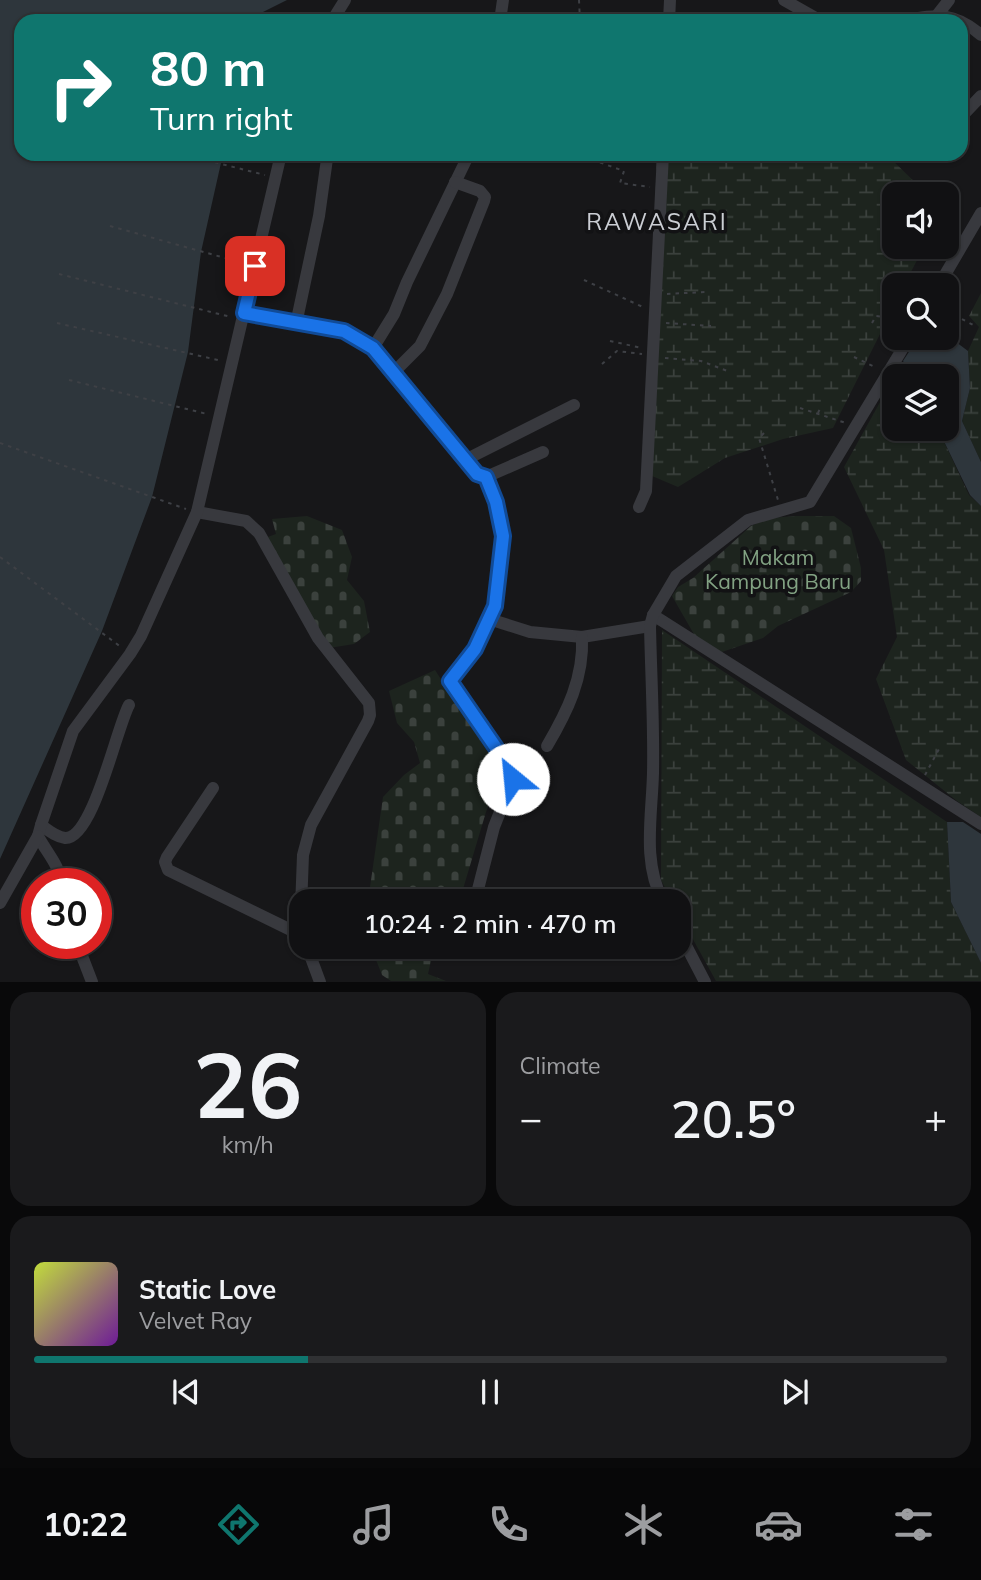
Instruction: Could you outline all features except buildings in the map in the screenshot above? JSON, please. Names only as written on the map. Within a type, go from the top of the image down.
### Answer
[{"type":"street","points":[[784,0],[809,14]]},
{"type":"street","points":[[938,14],[949,0]]},
{"type":"street","points":[[968,110],[981,96]]},
{"type":"street","points":[[0,903],[39,830],[73,731],[130,654],[197,512],[279,161]]},
{"type":"street","points":[[296,324],[319,216],[327,161]]},
{"type":"street","points":[[373,348],[394,314],[466,161]]},
{"type":"street","points":[[639,507],[646,491],[663,161]]},
{"type":"street","points":[[392,374],[420,346],[442,305],[472,237],[484,201],[485,197],[480,191],[455,182]]},
{"type":"street","points":[[946,273],[981,213]]},
{"type":"street","points":[[243,316],[344,331],[373,348],[477,474],[486,477],[543,452]]},
{"type":"street","points":[[656,889],[650,859],[653,771],[651,620],[676,576],[748,520],[810,502],[882,383]]},
{"type":"street","points":[[465,460],[574,405]]},
{"type":"street","points":[[478,889],[494,827],[513,779],[512,771],[450,681],[475,649],[495,606],[503,536],[496,502],[486,477]]},
{"type":"street","points":[[197,512],[246,521],[259,533],[318,638],[369,704],[368,721],[311,825],[303,855],[302,889]]},
{"type":"street","points":[[489,620],[530,632],[582,637],[651,620],[981,824]]},
{"type":"street","points":[[547,746],[562,721],[580,676],[582,637]]},
{"type":"street","points":[[39,830],[66,838],[74,835],[80,828],[88,816],[130,705]]},
{"type":"street","points":[[214,788],[167,857],[165,862],[168,870],[289,929]]},
{"type":"street","points":[[39,830],[45,851],[58,868]]},
{"type":"street","points":[[691,955],[705,982]]},
{"type":"street","points":[[84,959],[93,982]]},
{"type":"street","points":[[311,959],[320,982]]},
{"type":"path","points":[[211,161],[276,177]]},
{"type":"path","points":[[596,161],[624,171],[620,183],[661,188]]},
{"type":"path","points":[[110,226],[255,266]]},
{"type":"path","points":[[60,274],[243,316]]},
{"type":"path","points":[[584,280],[655,318],[711,326]]},
{"type":"path","points":[[656,294],[705,292]]},
{"type":"path","points":[[872,323],[876,316],[882,317]]},
{"type":"path","points":[[959,317],[975,326]]},
{"type":"path","points":[[57,323],[233,364]]},
{"type":"path","points":[[610,341],[653,354]]},
{"type":"path","points":[[602,363],[617,351],[701,360],[730,373]]},
{"type":"path","points":[[854,357],[882,370]]},
{"type":"path","points":[[69,380],[218,418]]},
{"type":"path","points":[[818,414],[821,406]]},
{"type":"path","points":[[800,408],[857,426]]},
{"type":"path","points":[[764,433],[759,438],[768,460],[781,511]]},
{"type":"path","points":[[0,443],[197,512]]},
{"type":"path","points":[[0,557],[130,654]]},
{"type":"path","points":[[919,785],[939,749]]},
{"type":"green space","points":[[657,161],[893,161],[915,182],[882,182],[882,259],[918,259],[910,273],[882,273],[882,330],[833,428],[783,439],[725,458],[678,487],[645,473]]},
{"type":"green space","points":[[981,293],[981,462],[962,421],[970,388],[968,351],[979,327],[969,316]]},
{"type":"green space","points":[[882,399],[882,441],[944,441],[969,495],[981,506],[981,817],[906,760],[876,679],[897,637],[884,550],[844,467]]},
{"type":"green space","points":[[307,516],[342,530],[352,557],[347,580],[364,601],[370,632],[354,644],[329,648],[265,538],[276,534],[272,519]]},
{"type":"green space","name":"Makam Kampung Baru","points":[[834,516],[851,528],[861,568],[861,581],[851,592],[778,626],[763,638],[719,653],[695,636],[672,596],[678,587],[693,578],[751,526],[769,518]]},
{"type":"green space","points":[[662,630],[947,822],[951,902],[981,963],[981,981],[716,981],[691,936],[691,889],[666,889],[661,880]]},
{"type":"green space","points":[[435,670],[493,760],[499,778],[463,889],[370,889],[383,797],[420,763],[414,742],[397,723],[389,691]]},
{"type":"green space","points":[[376,959],[431,959],[428,974],[446,981],[391,981],[382,975]]},
{"type":"shaded area","points":[[0,0],[287,0],[259,14],[14,14],[14,161],[221,161],[201,252],[188,352],[152,497],[102,631],[0,859]]},
{"type":"shaded area","points":[[959,344],[968,351],[970,388],[962,421],[981,462],[981,506],[970,495],[944,441],[959,441],[959,364],[905,364],[903,361],[910,350],[959,350]]},
{"type":"shaded area","points":[[947,822],[963,822],[981,834],[981,963],[951,902]]},
{"type":"district","name":"RAWASARI","points":[[657,222]]},
{"type":"route","points":[[255,266],[244,313],[344,331],[373,348],[477,474],[486,477],[496,502],[503,536],[495,606],[475,649],[452,677],[450,684],[512,771],[513,779]]}]
